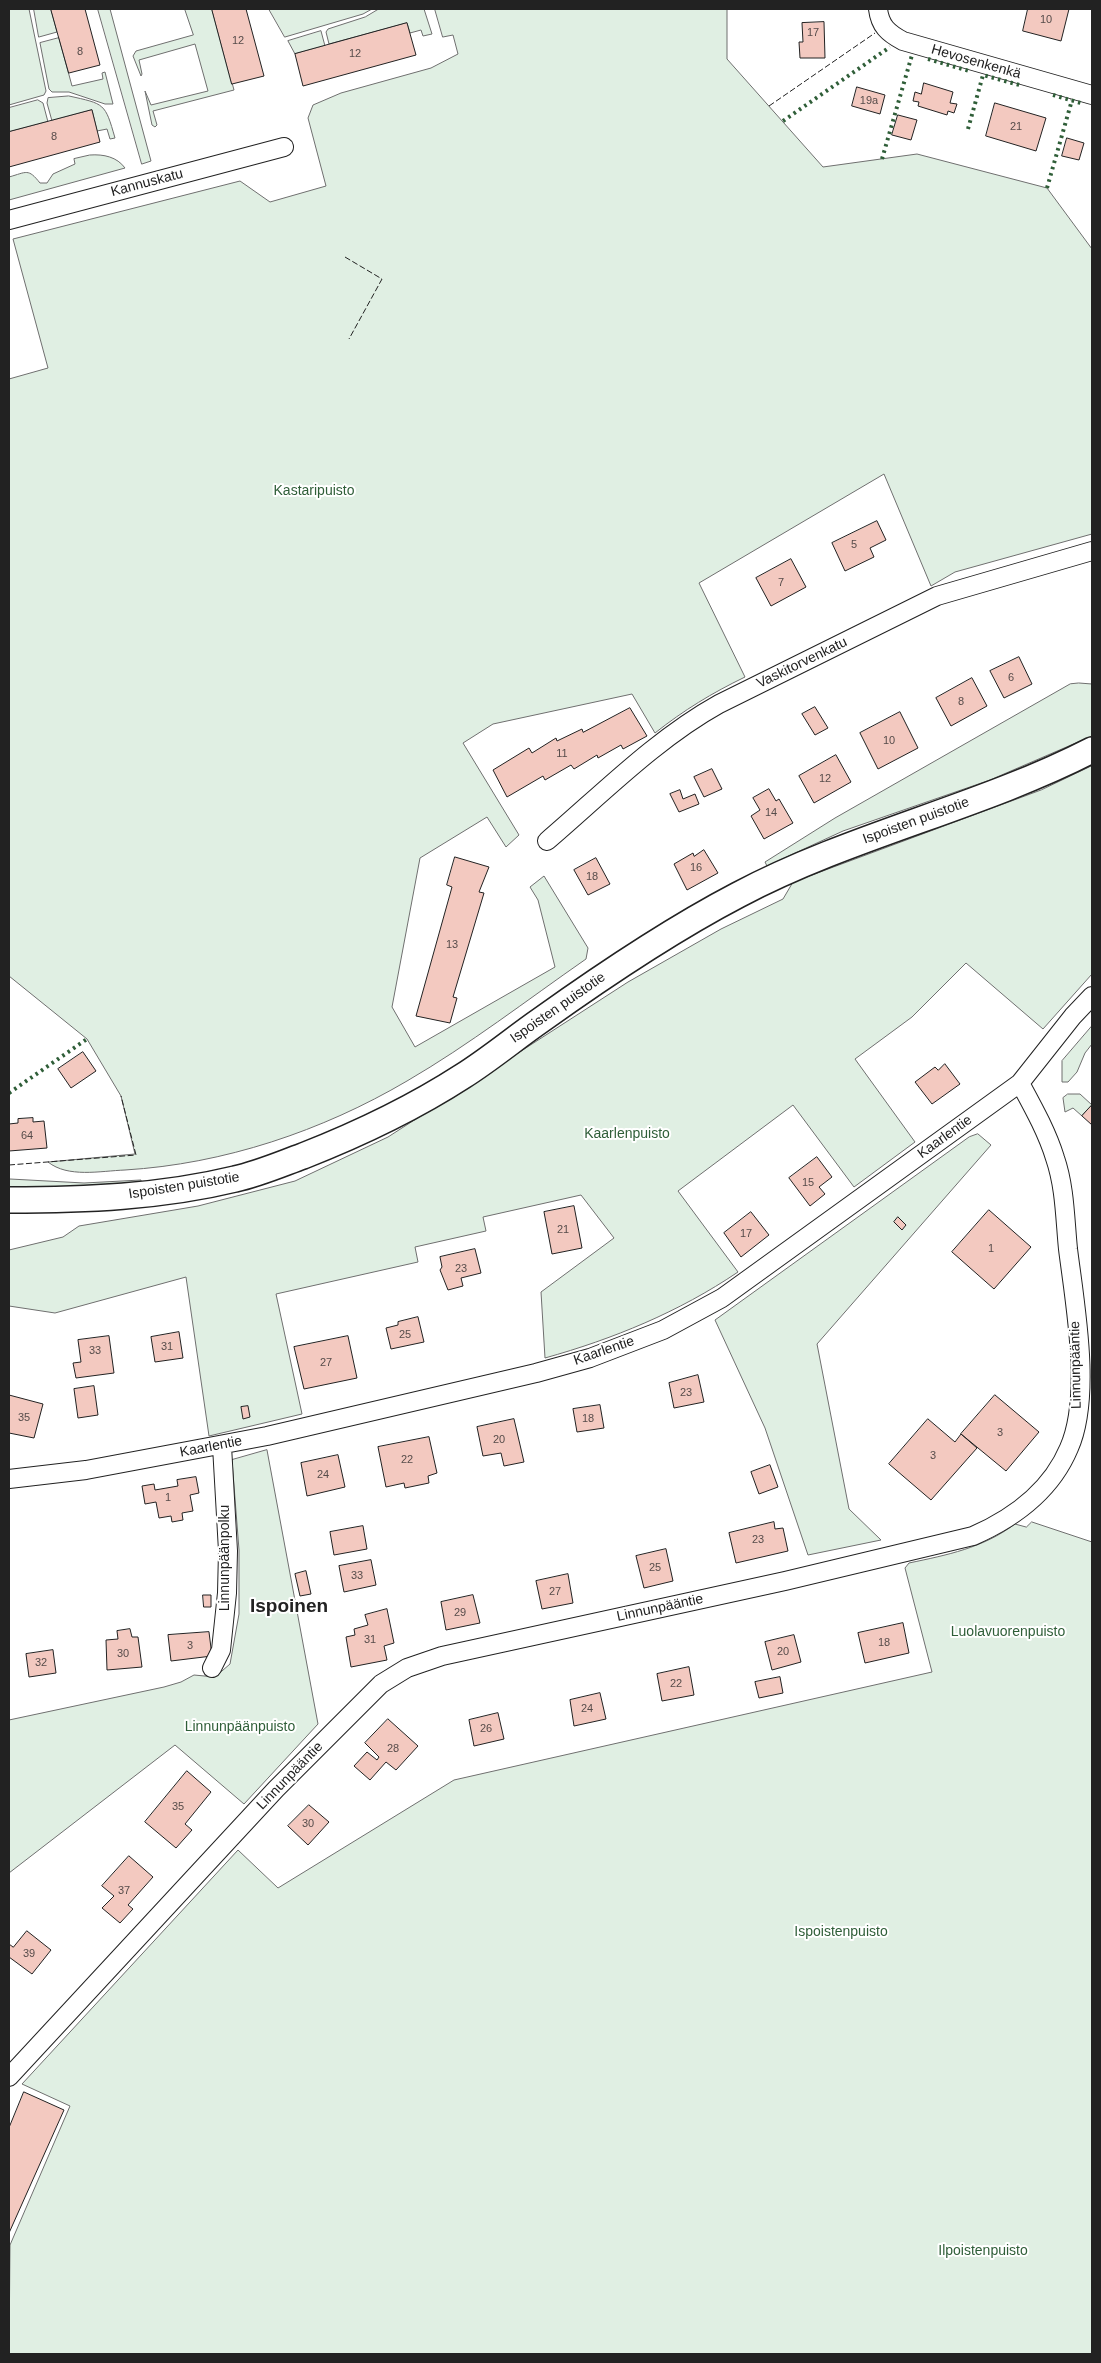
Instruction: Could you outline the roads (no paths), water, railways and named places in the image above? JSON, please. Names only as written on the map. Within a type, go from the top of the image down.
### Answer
[{"type":"main road","name":"Ispoisten puistotie","points":[[9,1200],[97,1199],[194,1187],[236,1179],[338,1142],[389,1119],[465,1075],[623,964],[671,933],[741,893],[809,861],[1006,788],[1092,750]]},
{"type":"street","name":"Hevosenkenkä","points":[[878,9],[880,20],[888,34],[903,41],[1092,95]]},
{"type":"street","name":"Kannuskatu","points":[[9,220],[284,147]]},
{"type":"street","name":"Vaskitorvenkatu","points":[[547,841],[670,736],[691,720],[719,704],[937,596],[1092,551]]},
{"type":"street","name":"Kaarlentie","points":[[9,1480],[86,1470],[222,1446],[536,1373],[590,1358],[663,1330],[722,1298],[1020,1082],[1073,1016],[1092,996]]},
{"type":"street","name":"Linnunpääntie","points":[[9,2077],[282,1783],[380,1684],[396,1674],[442,1656],[785,1581],[973,1536],[1012,1516],[1042,1489],[1069,1449],[1075,1430],[1080,1386],[1078,1336],[1059,1173],[1046,1132],[1020,1082]]},
{"type":"street","name":"Linnunpäänpolku","points":[[212,1668],[221,1650],[227,1593],[228,1551],[222,1446]]},
{"type":"district","name":"Ispoinen","points":[[289,1607]]},
{"type":"park label","name":"Kastaripuisto","points":[[314,491]]},
{"type":"park label","name":"Kaarlenpuisto","points":[[627,1134]]},
{"type":"park label","name":"Luolavuorenpuisto","points":[[1008,1632]]},
{"type":"park label","name":"Linnunpäänpuisto","points":[[240,1727]]},
{"type":"park label","name":"Ispoistenpuisto","points":[[841,1932]]},
{"type":"park label","name":"Ilpoistenpuisto","points":[[983,2251]]}]
